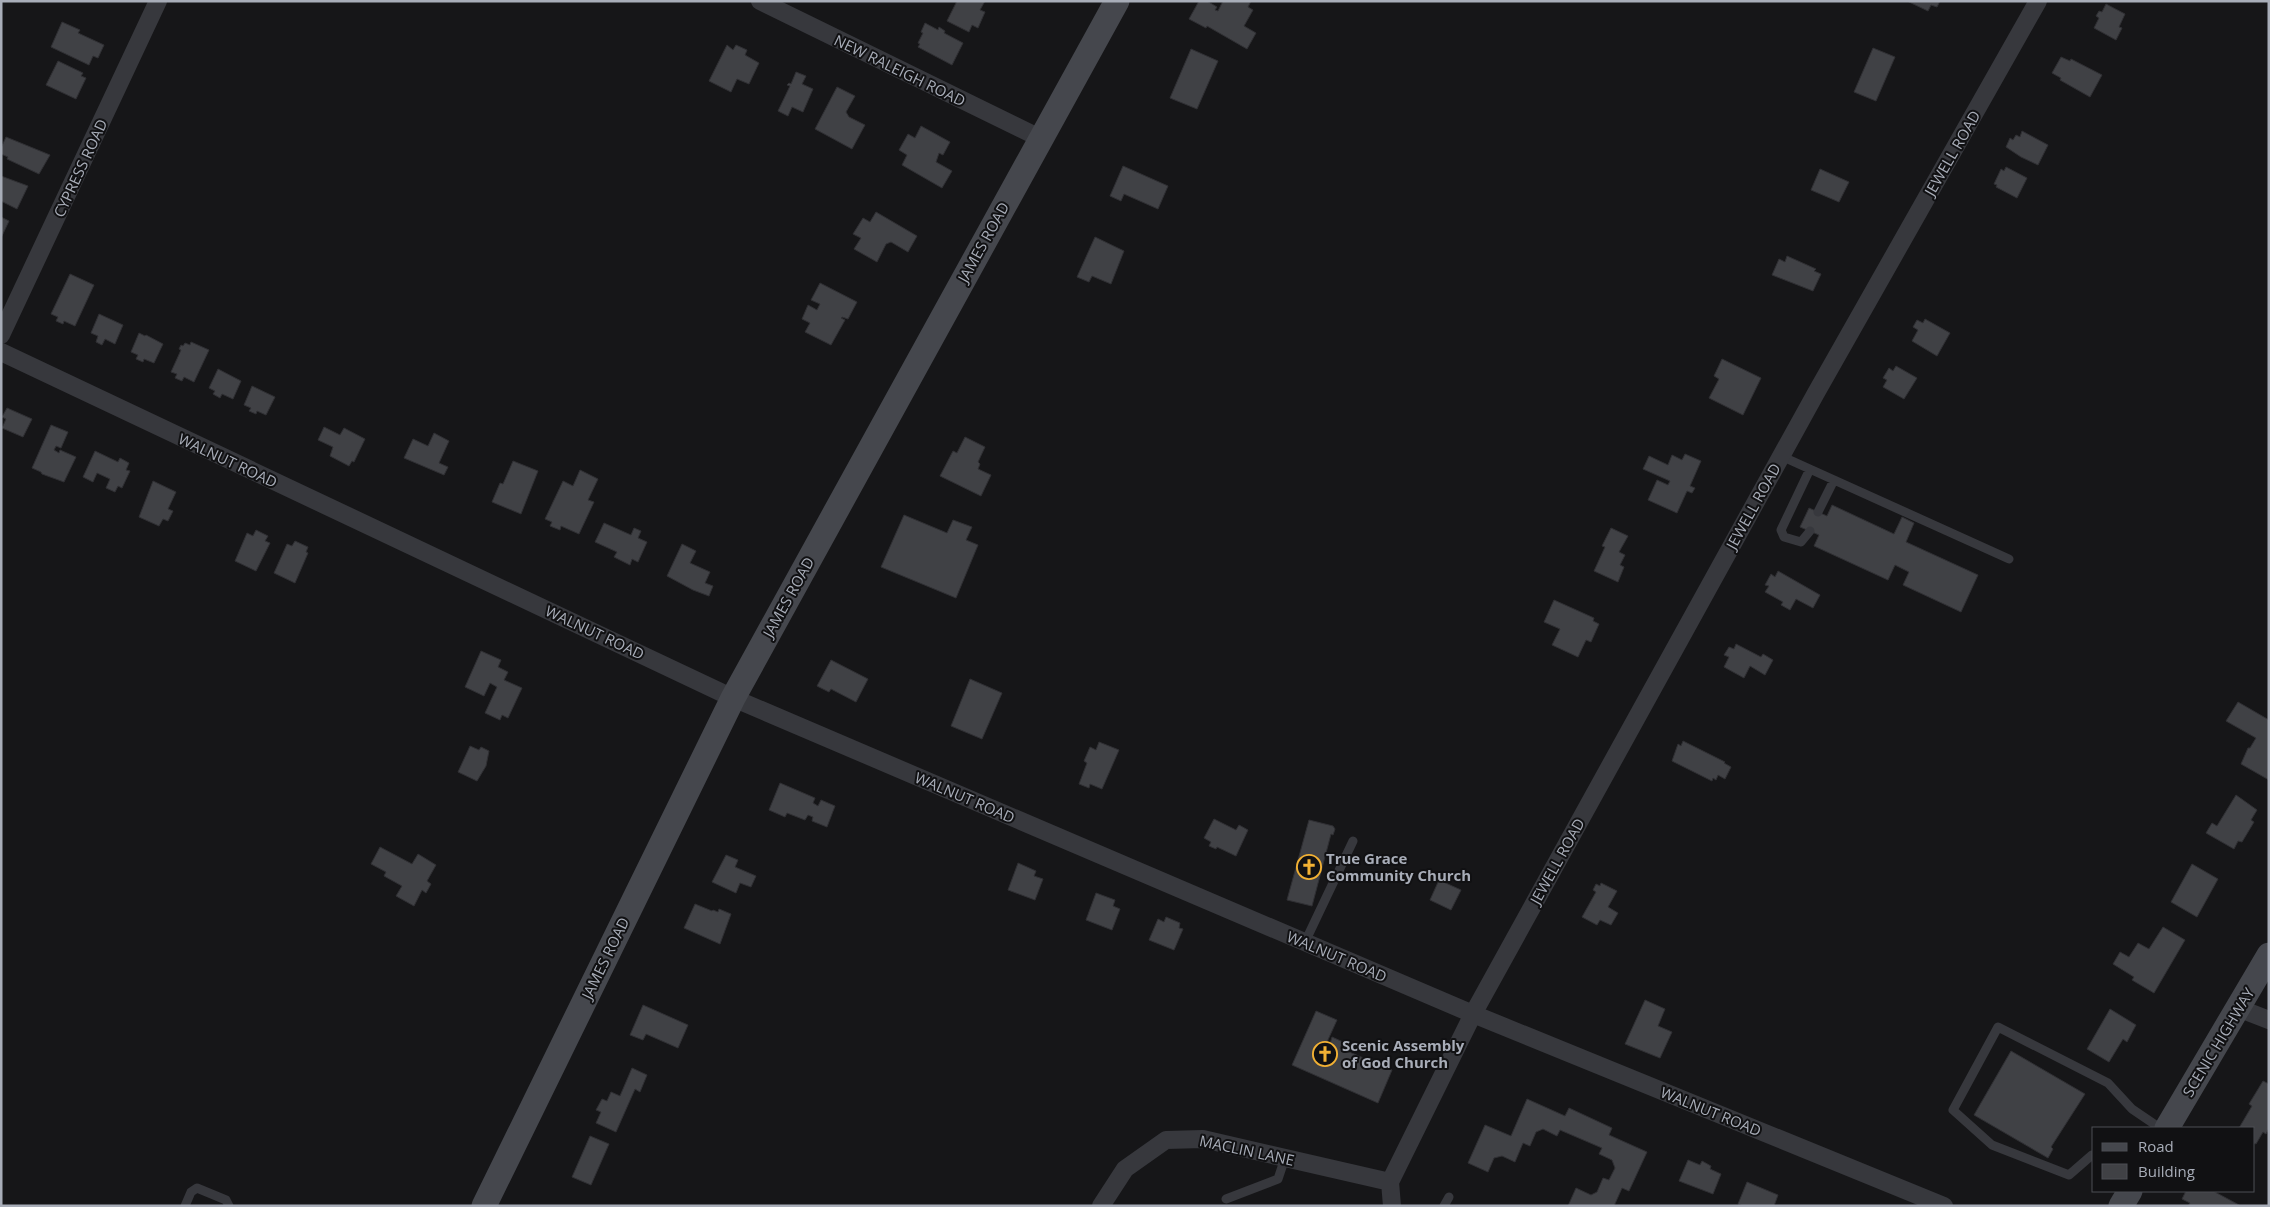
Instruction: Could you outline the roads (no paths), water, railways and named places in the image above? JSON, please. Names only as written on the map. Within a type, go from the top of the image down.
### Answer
[{"type":"main road","name":"JAMES ROAD","points":[[484,1206],[733,698],[1117,1]]},
{"type":"main road","name":"SCENIC HIGHWAY","points":[[2168,1127],[2269,955]]},
{"type":"main road","points":[[2121,1206],[2129,1192]]},
{"type":"street","name":"CYPRESS ROAD","points":[[1,335],[158,1]]},
{"type":"street","name":"NEW RALEIGH ROAD","points":[[760,1],[1040,138]]},
{"type":"street","name":"JEWELL ROAD","points":[[1390,1182],[1473,1014],[1781,456],[2038,1]]},
{"type":"street","name":"WALNUT ROAD","points":[[1,352],[733,698],[1473,1014],[1944,1206]]},
{"type":"street","points":[[2238,1008],[2269,1020]]},
{"type":"street","name":"MACLIN LANE","points":[[1101,1206],[1125,1169],[1166,1140],[1203,1139],[1390,1182]]},
{"type":"street","points":[[1390,1182],[1392,1206]]},
{"type":"lane","points":[[1781,456],[2009,559]]},
{"type":"lane","points":[[1810,469],[1781,530],[1784,537],[1801,542],[1810,531]]},
{"type":"lane","points":[[1818,512],[1834,480]]},
{"type":"lane","points":[[1305,942],[1353,841]]},
{"type":"lane","points":[[2092,1155],[2069,1175],[1992,1144],[1953,1110],[1998,1027],[2108,1083],[2132,1109],[2159,1127]]},
{"type":"lane","points":[[1226,1199],[1278,1178],[1286,1158]]},
{"type":"lane","points":[[185,1206],[191,1192],[197,1188],[226,1200],[229,1206]]},
{"type":"lane","points":[[1444,1206],[1449,1196]]},
{"type":"place","name":"True Grace Community Church","points":[[1309,867]]},
{"type":"place","name":"Scenic Assembly of God Church","points":[[1325,1054]]}]
